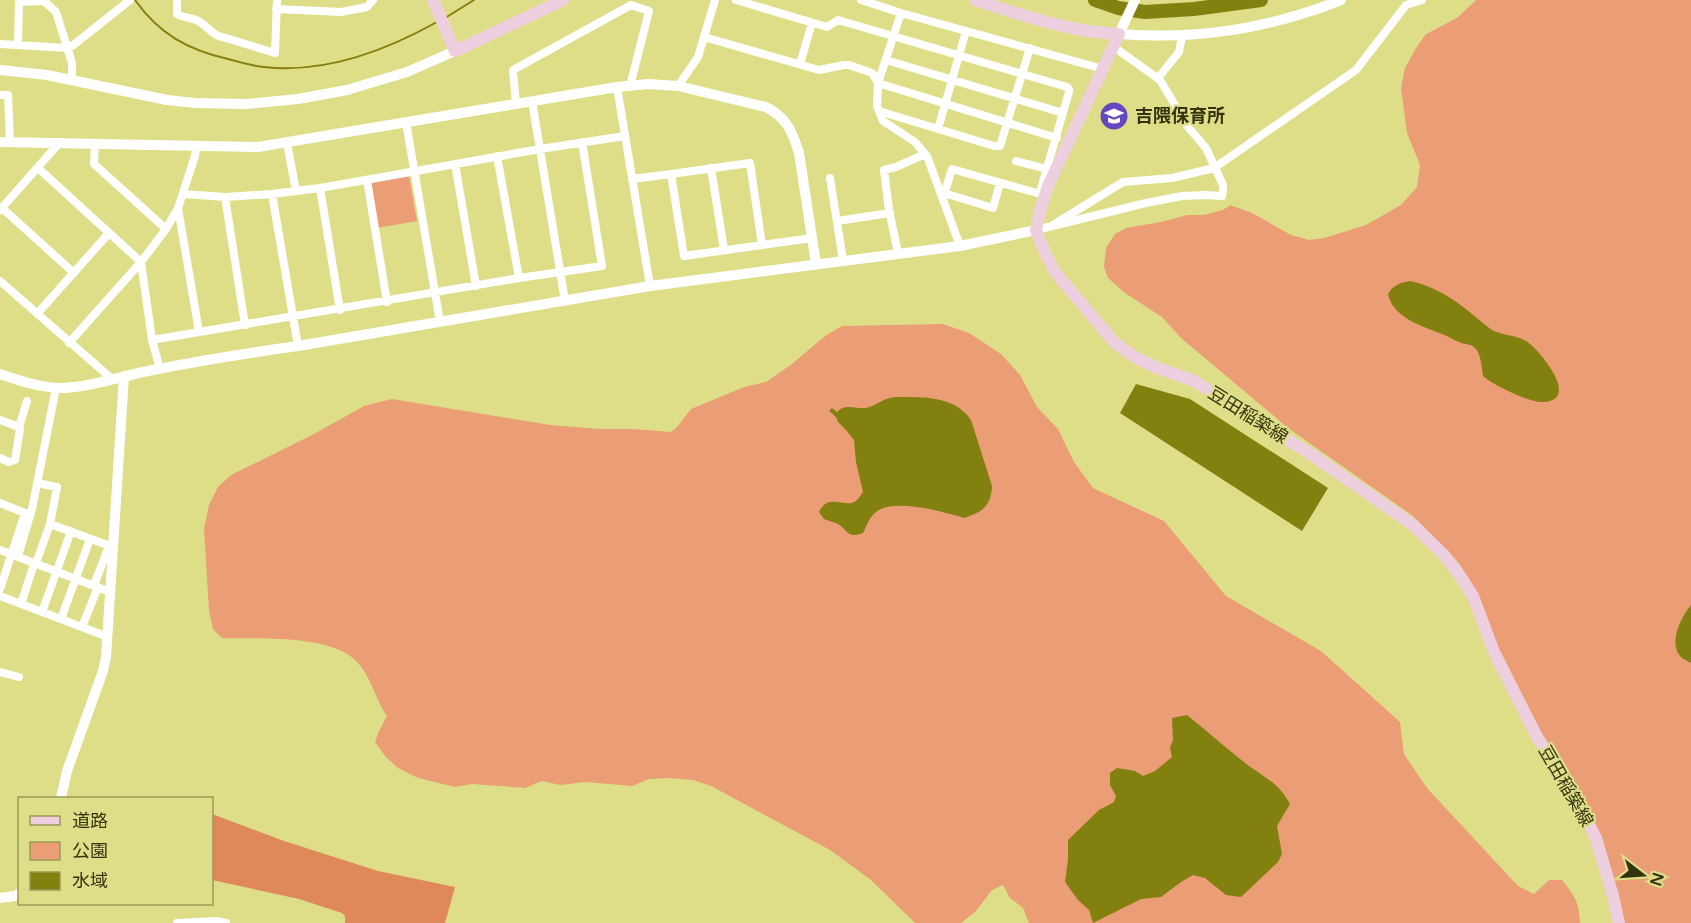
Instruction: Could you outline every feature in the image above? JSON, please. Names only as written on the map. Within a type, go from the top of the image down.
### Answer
[{"type":"main road","points":[[433,0],[455,51],[563,0]]},
{"type":"main road","points":[[975,0],[1055,25],[1100,33],[1122,28]]},
{"type":"main road","points":[[1036,230],[1042,194],[1122,28]]},
{"type":"main road","name":"豆田稲築線","points":[[1036,230],[1055,272],[1114,342],[1143,361],[1194,381],[1309,453],[1413,525],[1444,555],[1473,596],[1494,652],[1530,724],[1578,803],[1596,838],[1614,896],[1619,923]]},
{"type":"street","points":[[18,45],[18,2],[43,0],[56,12],[72,63],[72,80]]},
{"type":"street","points":[[0,44],[67,48],[130,0]]},
{"type":"street","points":[[177,0],[176,10],[180,17],[195,19],[220,37],[275,53],[277,4],[341,12],[367,7],[373,0]]},
{"type":"street","points":[[678,86],[698,57],[715,0]]},
{"type":"street","points":[[736,0],[827,27],[838,21],[1069,89],[1042,194],[952,169],[944,196]]},
{"type":"street","points":[[861,0],[1103,69]]},
{"type":"street","points":[[1133,2],[1122,28],[1152,37],[1238,30],[1310,13],[1341,0]]},
{"type":"street","points":[[1053,225],[1123,182],[1172,178],[1214,168],[1356,70],[1406,5],[1422,0]]},
{"type":"street","points":[[516,104],[513,70],[631,5],[649,10],[630,86]]},
{"type":"street","points":[[901,13],[878,83],[877,106],[883,121],[915,142],[925,154],[944,196],[960,246]]},
{"type":"street","points":[[800,64],[812,23]]},
{"type":"street","points":[[938,129],[966,31]]},
{"type":"street","points":[[1158,78],[1179,52],[1182,36]]},
{"type":"street","points":[[704,37],[819,70],[849,65],[872,73],[878,83],[1057,138]]},
{"type":"street","points":[[0,374],[42,386],[77,387],[246,353],[650,286],[960,246],[1182,196],[1222,196],[1222,185],[1206,148],[1188,127],[1158,78],[1114,47]]},
{"type":"street","points":[[879,111],[1000,146],[1030,48]]},
{"type":"street","points":[[0,70],[47,75],[195,104],[246,104],[298,99],[347,90],[407,72],[455,51]]},
{"type":"street","points":[[886,60],[1064,113]]},
{"type":"street","points":[[0,95],[8,95],[3,143],[60,142],[258,147],[617,87],[648,84],[678,86],[766,107],[776,112],[784,120],[795,139],[799,153],[816,264]]},
{"type":"street","points":[[617,87],[650,286]]},
{"type":"street","points":[[532,101],[565,301]]},
{"type":"street","points":[[406,122],[440,322]]},
{"type":"street","points":[[183,194],[225,197],[320,188],[625,136]]},
{"type":"street","points":[[60,142],[1,209],[74,273]]},
{"type":"street","points":[[152,340],[602,266],[582,142]]},
{"type":"street","points":[[95,143],[94,164],[166,229]]},
{"type":"street","points":[[287,143],[296,191]]},
{"type":"street","points":[[69,343],[141,262],[166,229],[178,208],[196,147]]},
{"type":"street","points":[[898,254],[884,170],[925,154]]},
{"type":"street","points":[[497,156],[519,278]]},
{"type":"street","points":[[1016,160],[1047,170]]},
{"type":"street","points":[[632,179],[750,163],[762,245]]},
{"type":"street","points":[[455,164],[476,286]]},
{"type":"street","points":[[38,168],[141,262],[152,340],[160,369]]},
{"type":"street","points":[[711,168],[724,250]]},
{"type":"street","points":[[671,174],[684,256],[812,238]]},
{"type":"street","points":[[830,178],[843,260]]},
{"type":"street","points":[[367,180],[387,302]]},
{"type":"street","points":[[944,196],[993,208],[1000,183]]},
{"type":"street","points":[[320,188],[340,310]]},
{"type":"street","points":[[272,194],[298,346]]},
{"type":"street","points":[[225,197],[245,325]]},
{"type":"street","points":[[178,208],[199,332]]},
{"type":"street","points":[[837,220],[890,213]]},
{"type":"street","points":[[37,314],[109,233]]},
{"type":"street","points":[[0,281],[112,379]]},
{"type":"street","points":[[61,797],[67,771],[106,657],[111,547],[124,376]]},
{"type":"street","points":[[0,589],[32,509],[56,388]]},
{"type":"street","points":[[0,458],[9,462],[15,460],[21,429],[19,427],[27,401]]},
{"type":"street","points":[[0,420],[19,427]]},
{"type":"street","points":[[21,604],[50,524],[57,487],[37,483]]},
{"type":"street","points":[[0,503],[25,513],[15,555]]},
{"type":"street","points":[[50,524],[111,547]]},
{"type":"street","points":[[42,612],[70,531]]},
{"type":"street","points":[[61,619],[90,539]]},
{"type":"street","points":[[82,627],[111,547]]},
{"type":"street","points":[[0,550],[110,592]]},
{"type":"street","points":[[0,596],[108,637]]},
{"type":"street","points":[[0,672],[20,676]]},
{"type":"street","points":[[0,898],[18,894]]},
{"type":"street","points":[[177,923],[216,921],[226,923]]},
{"type":"green space","points":[[1476,0],[1691,0],[1691,923],[1622,923],[1599,838],[1536,730],[1495,648],[1471,582],[1458,562],[1413,516],[1288,428],[1181,338],[1162,317],[1125,293],[1108,278],[1104,267],[1106,248],[1115,234],[1126,228],[1187,215],[1204,215],[1223,210],[1230,205],[1252,213],[1291,235],[1309,240],[1324,238],[1366,225],[1401,205],[1417,187],[1420,165],[1407,133],[1401,88],[1405,68],[1426,34],[1457,18]]},
{"type":"green space","points":[[409,176],[417,221],[377,228],[370,183]]},
{"type":"green space","points":[[943,324],[969,333],[1001,354],[1020,375],[1037,407],[1058,429],[1074,462],[1093,488],[1164,521],[1226,596],[1321,651],[1400,722],[1404,754],[1427,788],[1518,886],[1534,894],[1549,880],[1562,880],[1576,900],[1580,923],[1029,923],[1023,908],[1010,898],[1003,885],[992,890],[976,911],[961,923],[915,923],[871,880],[830,850],[711,786],[693,780],[649,779],[632,786],[586,782],[560,785],[542,781],[525,788],[472,784],[455,787],[418,778],[398,768],[375,742],[387,716],[365,673],[355,660],[343,652],[311,642],[222,638],[213,629],[209,611],[204,529],[209,505],[218,487],[231,475],[364,406],[392,399],[550,425],[671,432],[691,409],[744,387],[766,382],[825,336],[842,326]]},
{"type":"shaded area","points":[[213,814],[284,841],[378,871],[455,887],[445,923],[345,923],[345,916],[342,913],[299,899],[213,880]]},
{"type":"water","points":[[1410,281],[1445,295],[1492,330],[1530,344],[1550,367],[1559,386],[1558,394],[1554,399],[1537,402],[1507,390],[1483,376],[1478,352],[1474,347],[1417,324],[1402,315],[1391,302],[1388,294],[1397,285]]},
{"type":"water","points":[[1136,384],[1190,399],[1328,488],[1302,531],[1120,413]]},
{"type":"water","points":[[918,397],[948,402],[964,412],[971,420],[992,486],[990,499],[981,511],[964,518],[909,506],[887,507],[873,515],[863,533],[851,535],[838,524],[824,519],[819,512],[827,503],[852,503],[863,492],[854,440],[829,411],[832,408],[837,412],[847,407],[873,406],[887,399]]},
{"type":"water","points":[[1691,605],[1691,663],[1682,658],[1678,652],[1676,638],[1683,616]]},
{"type":"water","points":[[1187,715],[1241,760],[1272,782],[1286,797],[1290,804],[1277,826],[1282,854],[1278,862],[1241,897],[1226,895],[1205,878],[1193,875],[1161,897],[1141,899],[1093,923],[1089,910],[1078,900],[1065,882],[1068,840],[1099,810],[1114,802],[1116,796],[1110,785],[1110,773],[1117,768],[1135,771],[1143,776],[1155,771],[1172,757],[1170,748],[1173,740],[1172,718]]},
{"type":"waterway","points":[[135,0],[164,31],[187,45],[200,51],[264,67],[309,67],[354,58],[397,42],[437,22]]},
{"type":"waterway","points":[[445,18],[474,0]]},
{"type":"waterway","points":[[1095,0],[1118,8],[1145,12],[1194,9],[1261,0]]},
{"type":"place","name":"吉隈保育所","points":[[1114,116]]}]
